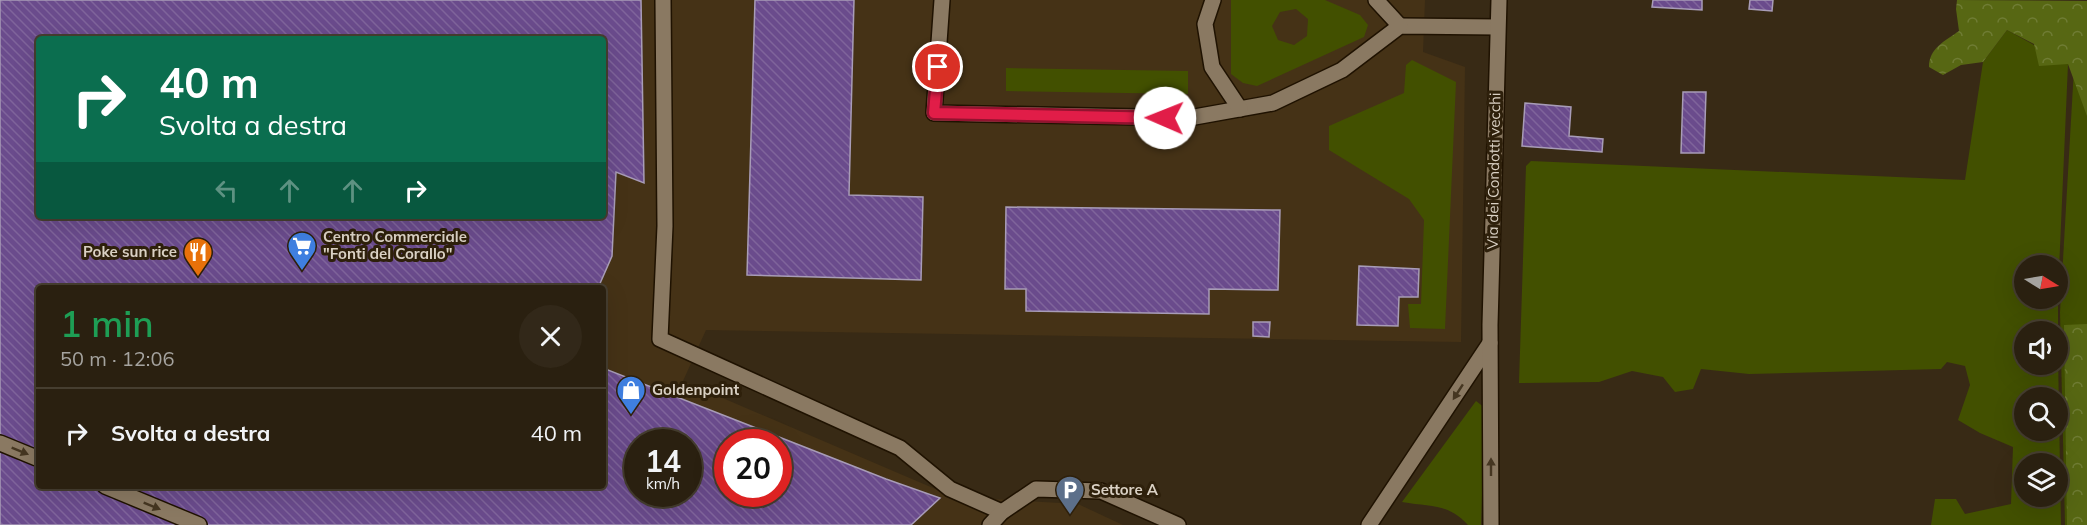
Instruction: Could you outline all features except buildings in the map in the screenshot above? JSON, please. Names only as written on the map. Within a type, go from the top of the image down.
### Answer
[{"type":"street","points":[[663,0],[665,226],[660,339],[900,448],[950,489],[1002,513]]},
{"type":"street","points":[[942,0],[934,113],[1189,118],[1273,103],[1342,70],[1400,26],[1497,27]]},
{"type":"street","points":[[1213,0],[1205,24],[1212,67],[1240,109]]},
{"type":"street","points":[[1376,0],[1400,26]]},
{"type":"street","name":"Via dei Condotti vecchi","points":[[1491,525],[1490,343],[1499,0]]},
{"type":"street","points":[[1369,525],[1490,343]]},
{"type":"street","points":[[0,443],[36,458]]},
{"type":"street","points":[[112,489],[199,525]]},
{"type":"street","points":[[990,525],[1002,513],[1035,489],[1101,490],[1178,525]]},
{"type":"shaded area","points":[[0,0],[1425,0],[1423,52],[1465,67],[1461,342],[706,330],[683,381],[954,497],[1078,504],[1123,525],[0,525]]},
{"type":"green space","points":[[1231,0],[1325,0],[1360,15],[1368,25],[1364,37],[1257,86],[1243,83],[1231,74]],"holes":[[[1296,9],[1308,19],[1307,36],[1294,45],[1278,40],[1272,26],[1280,12]]]},
{"type":"green space","points":[[1957,0],[2087,1],[2087,116],[2068,64],[2039,66],[2034,44],[2007,30],[1983,62],[1961,65],[1943,75],[1929,67],[1935,50],[1959,31]]},
{"type":"green space","points":[[2007,30],[2068,64],[2060,255],[2014,255],[2014,309],[2058,309],[2058,321],[2014,321],[2014,375],[2058,375],[2059,387],[2014,387],[2014,441],[2060,441],[2060,453],[2014,453],[2014,507],[2061,507],[2061,525],[1931,525],[1935,499],[1956,499],[1965,514],[2011,504],[2013,447],[1980,433],[1958,420],[1970,385],[1965,366],[1947,362],[1941,369],[1749,374],[1701,369],[1693,389],[1675,392],[1663,377],[1632,371],[1599,382],[1519,383],[1526,166],[1531,161],[1965,180],[1983,62]]},
{"type":"green space","points":[[1412,60],[1456,82],[1445,329],[1410,328],[1408,304],[1421,304],[1424,220],[1409,199],[1329,150],[1329,126],[1404,93],[1406,65]]},
{"type":"green space","points":[[1006,68],[1188,71],[1188,94],[1006,91]]},
{"type":"green space","points":[[2074,68],[2087,72],[2087,525],[2065,525],[2065,507],[2068,507],[2068,453],[2063,453],[2063,441],[2068,441],[2068,387],[2062,387],[2061,375],[2068,375],[2068,321],[2060,321],[2060,312],[2060,309],[2068,309],[2068,255],[2063,255]]},
{"type":"green space","points":[[2087,324],[2087,525],[2067,525],[2068,453],[2066,453],[2066,441],[2068,441],[2068,387],[2065,387],[2065,375],[2068,375],[2068,325]]},
{"type":"green space","points":[[1476,401],[1485,408],[1481,525],[1468,525],[1446,509],[1402,502]]},
{"type":"place","name":"Centro Commerciale \"Fonti del Corallo\"","points":[[302,272]]},
{"type":"place","name":"Poke sun rice","points":[[198,278]]},
{"type":"place","name":"Goldenpoint","points":[[631,416]]},
{"type":"place","name":"Settore A","points":[[1070,516]]},
{"type":"route","points":[[938,67],[934,113],[1165,118]]}]
